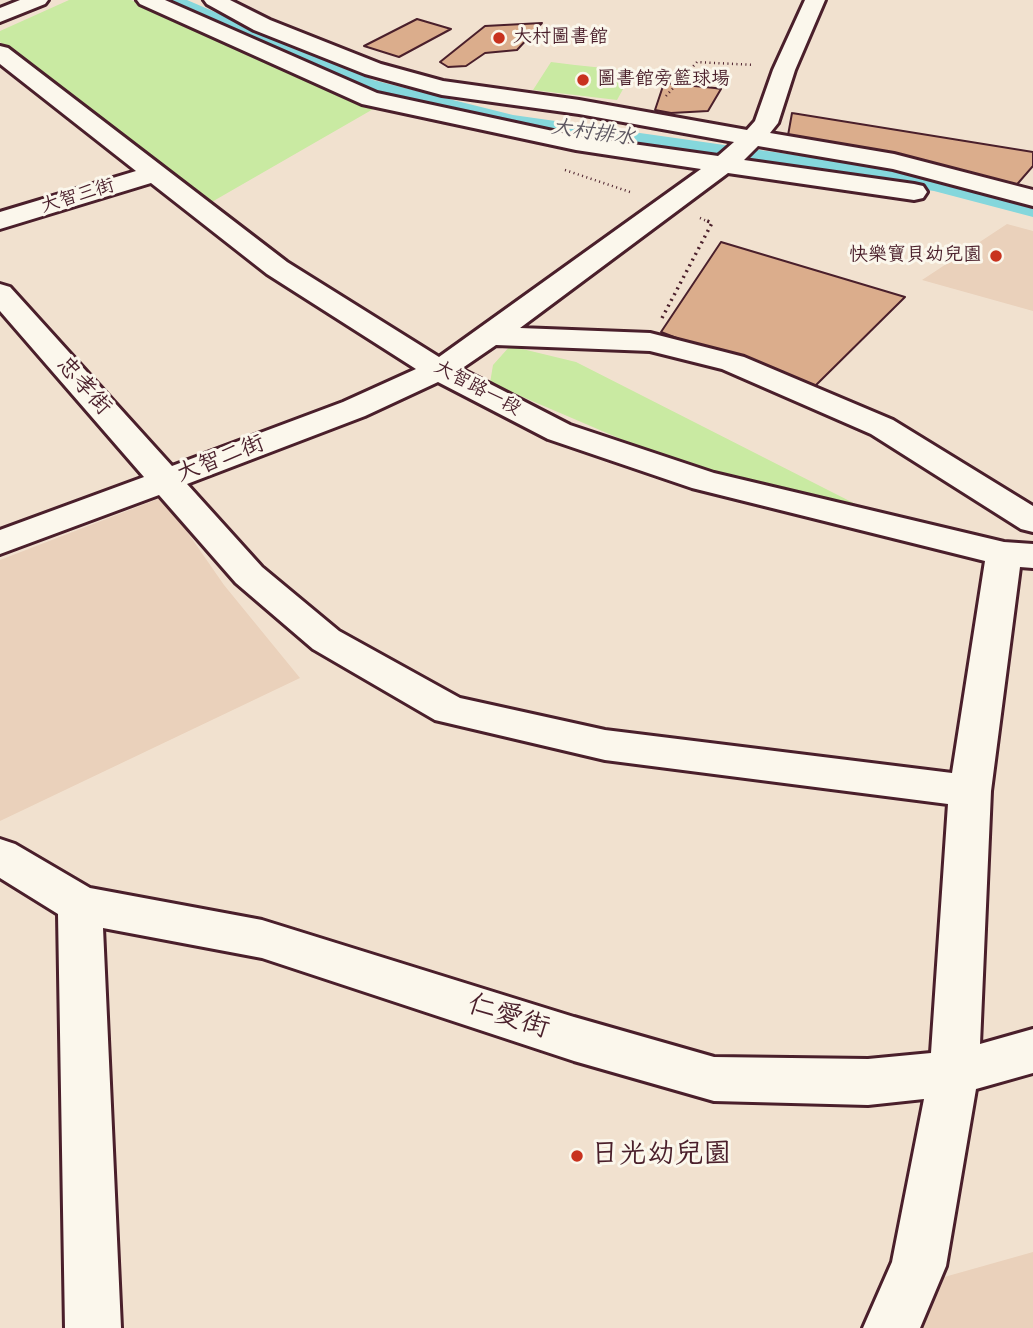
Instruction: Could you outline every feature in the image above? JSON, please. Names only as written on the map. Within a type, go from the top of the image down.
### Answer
[{"type":"street","points":[[0,16],[38,0]]},
{"type":"street","points":[[147,0],[370,99],[576,143],[1027,209]]},
{"type":"street","points":[[214,0],[262,25],[373,69],[442,88],[579,107],[894,162],[1027,209]]},
{"type":"street","name":"大智二街","points":[[0,543],[354,409],[439,370],[490,336],[725,163],[753,138],[766,122],[784,70],[815,0]]},
{"type":"street","name":"大智路一段","points":[[0,53],[278,268],[439,370],[559,432],[704,481],[1019,555]]},
{"type":"street","points":[[576,143],[579,107]]},
{"type":"street","name":"大智三街","points":[[0,221],[155,173]]},
{"type":"street","name":"忠孝街","points":[[0,293],[249,575],[326,639],[449,710],[605,745],[970,791]]},
{"type":"street","points":[[490,336],[650,342],[733,363],[882,427],[1033,520]]},
{"type":"street","points":[[891,1328],[919,1266],[954,1073],[970,791],[1019,555]]},
{"type":"street","name":"仁愛街","points":[[5,866],[80,905],[261,939],[574,1039],[713,1079],[868,1082],[954,1073],[1033,1051]]},
{"type":"street","points":[[80,905],[93,1328]]},
{"type":"path","points":[[644,120],[697,62],[747,64],[784,70]]},
{"type":"path","points":[[576,143],[562,169],[712,223],[650,342]]},
{"type":"shaded area","name":"快樂寶貝幼兒園","points":[[1007,224],[1033,231],[1033,311],[922,280]]},
{"type":"shaded area","points":[[163,497],[224,585],[300,678],[0,821],[0,560]]},
{"type":"shaded area","points":[[1033,1252],[1033,1328],[866,1328],[884,1294]]},
{"type":"green space","points":[[69,0],[131,0],[382,104],[210,203],[0,42],[0,31]]},
{"type":"green space","name":"圖書館旁籃球場","points":[[551,62],[633,71],[617,100],[533,90]]},
{"type":"green space","points":[[510,346],[576,362],[883,518],[712,478],[490,383],[493,365]]},
{"type":"building","points":[[417,19],[451,29],[399,57],[364,46]]},
{"type":"building","name":"大村圖書館","points":[[542,23],[517,50],[485,53],[466,66],[448,67],[440,62],[485,26]]},
{"type":"building","points":[[664,83],[721,89],[708,111],[671,113],[655,110]]},
{"type":"building","points":[[792,113],[1033,152],[1033,166],[1013,189],[787,141]]},
{"type":"building","points":[[721,242],[905,297],[811,390],[661,332]]},
{"type":"waterway","name":"大村排水","points":[[169,0],[364,85],[513,123],[936,183],[1033,209]]},
{"type":"place","name":"大村圖書館","points":[[499,38]]},
{"type":"place","name":"圖書館旁籃球場","points":[[583,80]]},
{"type":"place","name":"快樂寶貝幼兒園","points":[[996,256]]},
{"type":"place","name":"日光幼兒園","points":[[577,1156]]}]
